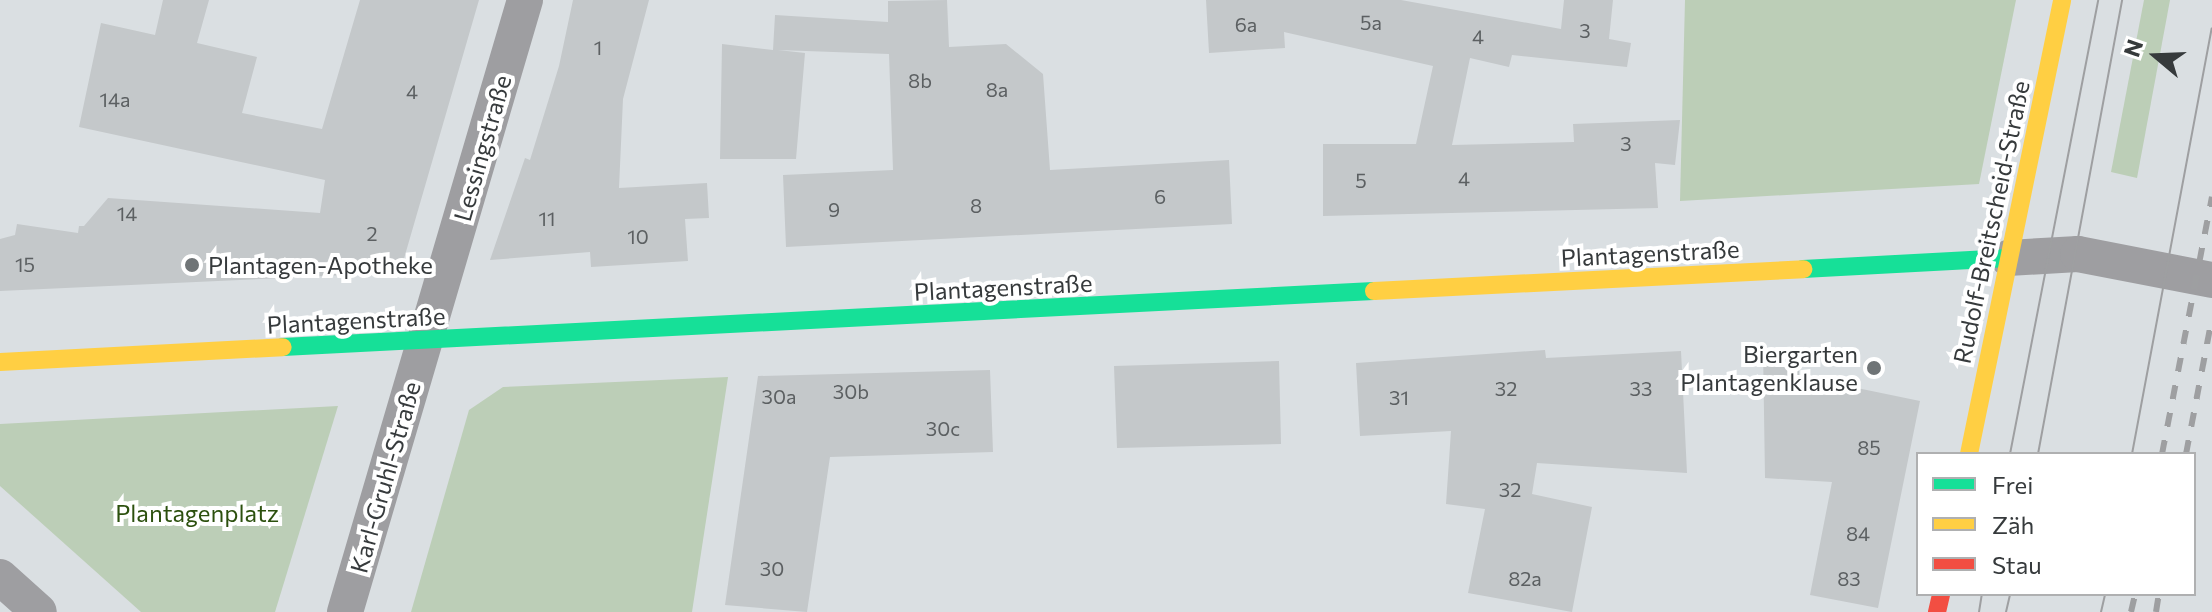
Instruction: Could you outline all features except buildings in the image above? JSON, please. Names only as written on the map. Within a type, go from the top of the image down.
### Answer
[{"type":"street","name":"Lessingstraße","points":[[424,341],[525,0]]},
{"type":"street","name":"Rudolf-Breitscheid-Straße","points":[[1969,452],[2062,0]]},
{"type":"street","points":[[2008,258],[2078,254],[2212,280]]},
{"type":"street","name":"Plantagenstraße","points":[[0,362],[2008,258]]},
{"type":"street","name":"Karl-Gruhl-Straße","points":[[345,612],[424,341]]},
{"type":"street","points":[[0,577],[39,612]]},
{"type":"green space","points":[[1685,0],[2016,0],[1979,184],[1680,201]]},
{"type":"green space","points":[[2144,0],[2170,0],[2137,178],[2111,172]]},
{"type":"green space","points":[[728,377],[692,612],[411,612],[469,410],[503,387]]},
{"type":"green space","name":"Plantagenplatz","points":[[338,406],[275,612],[141,612],[0,486],[0,424]]},
{"type":"tram line","points":[[2010,452],[2098,0]]},
{"type":"tram line","points":[[2038,452],[2122,0]]},
{"type":"tram line","points":[[2132,452],[2212,28]]},
{"type":"tram line","points":[[1979,612],[1982,596]]},
{"type":"tram line","points":[[2006,612],[2010,596]]},
{"type":"tram line","points":[[2101,612],[2105,596]]},
{"type":"railway","points":[[2162,452],[2212,197]]},
{"type":"railway","points":[[2186,452],[2212,318]]},
{"type":"railway","points":[[2131,612],[2135,596]]},
{"type":"railway","points":[[2156,612],[2159,596]]},
{"type":"traffic: fast","points":[[1803,269],[2008,258]]},
{"type":"traffic: fast","points":[[283,347],[1374,291]]},
{"type":"traffic: slow","points":[[1969,452],[2062,0]]},
{"type":"traffic: slow","points":[[1374,291],[1803,269]]},
{"type":"traffic: slow","points":[[0,362],[283,347]]},
{"type":"traffic: jam","points":[[1937,612],[1941,596]]},
{"type":"place","name":"Plantagen-Apotheke","points":[[192,265]]},
{"type":"place","name":"Biergarten Plantagenklause","points":[[1874,368]]}]
